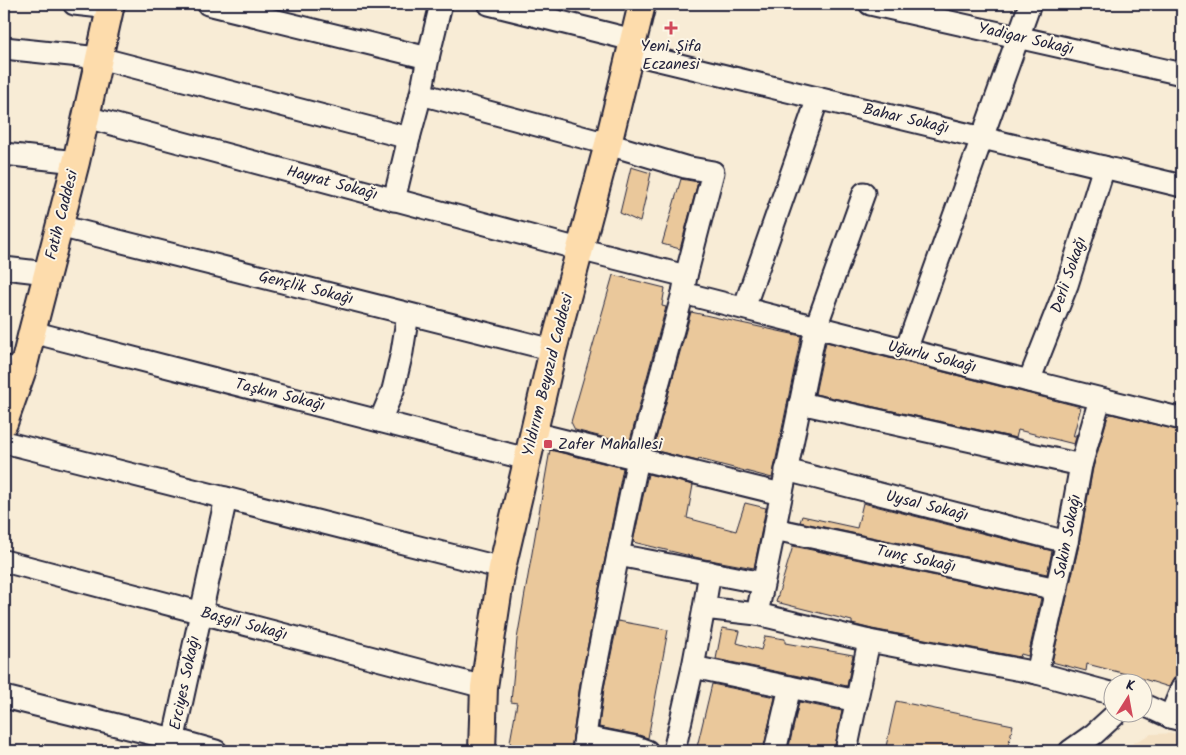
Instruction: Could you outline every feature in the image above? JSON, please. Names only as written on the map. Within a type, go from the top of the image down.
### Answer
[{"type":"main road","name":"Yıldırım Beyazıd Caddesi","points":[[482,751],[484,687],[502,568],[553,350],[608,144],[642,4]]},
{"type":"main road","name":"Fatih Caddesi","points":[[4,423],[13,368],[32,332],[76,162],[111,6]]},
{"type":"street","points":[[74,4],[111,6]]},
{"type":"street","points":[[208,4],[428,58]]},
{"type":"street","points":[[394,200],[442,4]]},
{"type":"street","name":"Bahar Sokağı","points":[[489,4],[818,98],[1182,186]]},
{"type":"street","name":"Yadigar Sokağı","points":[[870,4],[1182,74]]},
{"type":"street","points":[[906,350],[1030,4]]},
{"type":"street","points":[[4,48],[99,58],[409,138]]},
{"type":"street","points":[[421,94],[608,144],[685,168],[713,172],[638,458],[592,686],[584,744],[636,748],[647,751]]},
{"type":"street","points":[[744,308],[818,98]]},
{"type":"street","name":"Hayrat Sokağı","points":[[86,117],[579,249]]},
{"type":"street","points":[[4,154],[76,162]]},
{"type":"street","name":"Derli Sokağı","points":[[1028,381],[1067,285],[1104,167]]},
{"type":"street","points":[[757,614],[816,327],[864,193]]},
{"type":"street","name":"Gençlik Sokağı","points":[[59,226],[553,350]]},
{"type":"street","name":"Uğurlu Sokağı","points":[[579,249],[684,284],[744,308],[1182,419]]},
{"type":"street","points":[[4,268],[47,274]]},
{"type":"street","points":[[380,421],[393,390],[408,314]]},
{"type":"street","name":"Taşkın Sokağı","points":[[32,332],[527,459]]},
{"type":"street","name":"Sakin Sokağı","points":[[1037,673],[1067,542],[1081,465],[1100,399]]},
{"type":"street","points":[[800,403],[1081,465]]},
{"type":"street","points":[[533,433],[781,494]]},
{"type":"street","points":[[4,442],[502,568]]},
{"type":"street","name":"Uysal Sokağı","points":[[786,470],[1067,542]]},
{"type":"street","name":"Erciyes Sokağı","points":[[172,745],[226,498]]},
{"type":"street","name":"Tunç Sokağı","points":[[774,529],[1057,589]]},
{"type":"street","points":[[618,555],[763,582]]},
{"type":"street","name":"Başgil Sokağı","points":[[4,561],[484,687]]},
{"type":"street","points":[[674,751],[693,666],[710,572]]},
{"type":"street","points":[[704,608],[757,614],[869,641],[1037,673],[1104,691]]},
{"type":"street","points":[[846,751],[869,641]]},
{"type":"street","points":[[693,666],[856,701]]},
{"type":"street","points":[[775,751],[790,687]]},
{"type":"street","points":[[1154,709],[1176,719],[1182,688]]},
{"type":"street","points":[[4,697],[172,745],[216,751]]},
{"type":"street","points":[[1070,751],[1107,722]]},
{"type":"shaded area","points":[[1182,733],[1182,751],[1118,751],[1151,734]]},
{"type":"building","points":[[631,167],[651,173],[640,222],[620,213]]},
{"type":"building","points":[[681,179],[698,182],[680,249],[662,244]]},
{"type":"building","points":[[613,275],[665,288],[662,306],[666,307],[629,444],[575,430],[571,422]]},
{"type":"building","points":[[691,312],[801,336],[772,478],[699,459],[698,461],[653,450]]},
{"type":"building","points":[[826,342],[1081,407],[1073,437],[1077,434],[1074,444],[1018,430],[1016,438],[815,394]]},
{"type":"building","points":[[1111,414],[1182,431],[1182,663],[1178,677],[1174,678],[1169,687],[1154,682],[1154,672],[1118,672],[1087,664],[1086,671],[1052,662],[1079,545],[1093,468],[1108,416]]},
{"type":"building","points":[[550,450],[623,468],[580,684],[571,751],[514,751],[510,742],[517,703],[511,702],[517,639]]},
{"type":"building","points":[[648,474],[693,485],[687,518],[736,531],[745,503],[766,508],[754,568],[699,558],[633,542]]},
{"type":"building","points":[[863,503],[1052,551],[1047,574],[800,522],[802,516],[857,528]]},
{"type":"building","points":[[793,546],[1041,598],[1028,656],[1021,654],[1020,657],[872,629],[852,624],[852,621],[776,602]]},
{"type":"building","points":[[618,621],[668,630],[648,738],[599,727],[604,688]]},
{"type":"building","points":[[722,628],[740,631],[737,643],[761,650],[765,636],[785,639],[785,643],[853,655],[847,686],[716,659]]},
{"type":"building","points":[[712,684],[775,697],[763,751],[696,751]]},
{"type":"building","points":[[896,701],[1013,725],[1007,751],[885,751]]},
{"type":"building","points":[[799,702],[842,711],[834,751],[788,751]]},
{"type":"place","name":"Yeni Şifa Eczanesi","points":[[671,28]]},
{"type":"place","name":"Zafer Mahallesi","points":[[548,444]]}]
